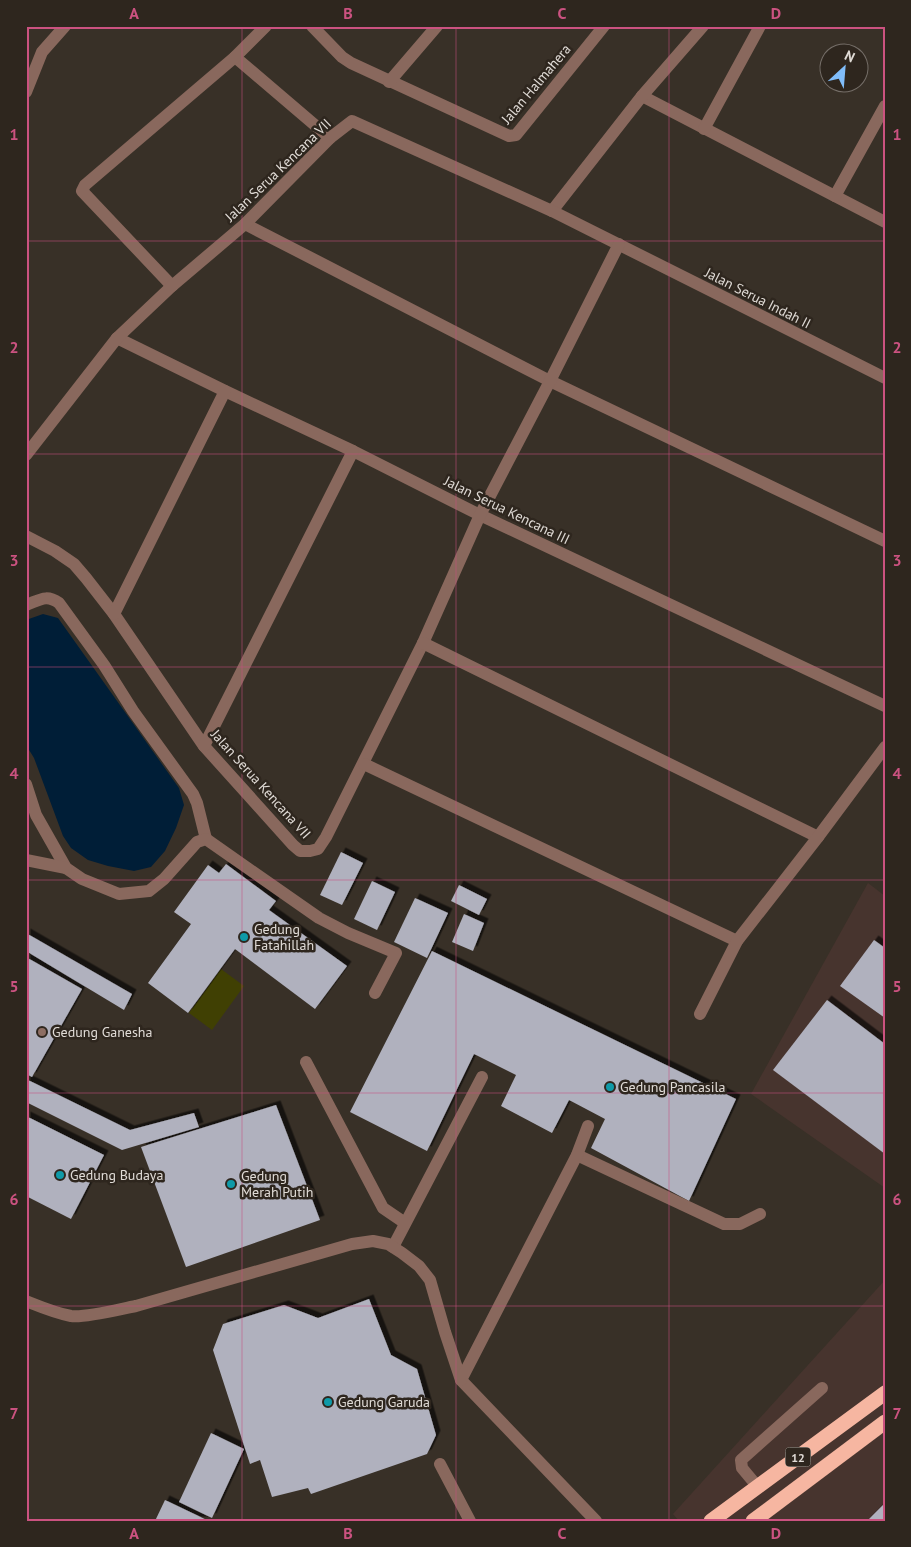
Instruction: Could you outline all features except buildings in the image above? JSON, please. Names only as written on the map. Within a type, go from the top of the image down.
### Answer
[{"type":"highway","name":"12","points":[[711,1521],[885,1393]]},
{"type":"highway","name":"12","points":[[753,1521],[885,1422]]},
{"type":"street","points":[[26,92],[42,52],[65,26]]},
{"type":"street","points":[[172,286],[82,191],[85,184],[235,57],[266,26]]},
{"type":"street","points":[[312,26],[351,64],[389,82],[437,26]]},
{"type":"street","name":"Jalan Halmahera","points":[[389,82],[509,136],[516,135],[604,26]]},
{"type":"street","points":[[552,211],[642,96],[703,26]]},
{"type":"street","points":[[704,129],[760,26]]},
{"type":"street","points":[[235,57],[330,138]]},
{"type":"street","points":[[642,96],[885,222]]},
{"type":"street","points":[[835,196],[885,106]]},
{"type":"street","name":"Jalan Serua Kencana VII","points":[[26,456],[117,338],[172,286],[245,224],[330,138],[352,120],[552,211],[619,244],[480,515],[423,643],[364,764],[318,849],[310,852],[300,851],[204,746],[114,614],[74,564],[26,536]]},
{"type":"street","points":[[245,224],[550,381],[885,541]]},
{"type":"street","name":"Jalan Serua Indah II","points":[[619,244],[885,378]]},
{"type":"street","name":"Jalan Serua Kencana III","points":[[117,338],[353,451],[480,515],[885,706]]},
{"type":"street","points":[[114,614],[225,391]]},
{"type":"street","points":[[204,746],[353,451]]},
{"type":"street","points":[[26,605],[46,598],[53,599],[59,603],[193,794],[206,839],[319,918],[348,933],[396,953],[375,993]]},
{"type":"street","points":[[423,643],[818,837]]},
{"type":"street","points":[[700,1014],[737,941],[818,837],[885,746]]},
{"type":"street","points":[[364,764],[737,941]]},
{"type":"street","points":[[26,784],[36,814],[66,868]]},
{"type":"street","points":[[26,860],[66,868],[82,879],[119,894],[149,891],[164,880],[197,842],[206,839]]},
{"type":"street","points":[[306,1062],[383,1208],[405,1223]]},
{"type":"street","points":[[393,1247],[482,1077]]},
{"type":"street","points":[[462,1380],[577,1155],[588,1126]]},
{"type":"street","points":[[577,1155],[724,1224],[740,1224],[760,1214]]},
{"type":"street","points":[[26,1301],[47,1310],[72,1316],[103,1312],[136,1306],[352,1244],[373,1241],[388,1244],[419,1266],[430,1280],[445,1332],[462,1380],[595,1520]]},
{"type":"street","points":[[757,1486],[742,1468],[741,1460],[822,1388]]},
{"type":"street","points":[[440,1464],[470,1521]]},
{"type":"shaded area","points":[[868,883],[885,896],[885,1188],[751,1094]]},
{"type":"shaded area","points":[[221,969],[244,986],[212,1030],[189,1013]]},
{"type":"shaded area","points":[[885,1280],[885,1521],[679,1521],[673,1514]]},
{"type":"water","points":[[43,614],[58,618],[179,788],[184,805],[176,828],[165,851],[151,867],[134,871],[88,860],[71,848],[63,836],[34,758],[26,745],[26,620]]},
{"type":"place","name":"Gedung Fatahillah","points":[[244,937]]},
{"type":"place","name":"Gedung Ganesha","points":[[42,1032]]},
{"type":"place","name":"Gedung Pancasila","points":[[610,1087]]},
{"type":"place","name":"Gedung Budaya","points":[[60,1175]]},
{"type":"place","name":"Gedung Merah Putih","points":[[231,1184]]},
{"type":"place","name":"Gedung Garuda","points":[[328,1402]]}]
